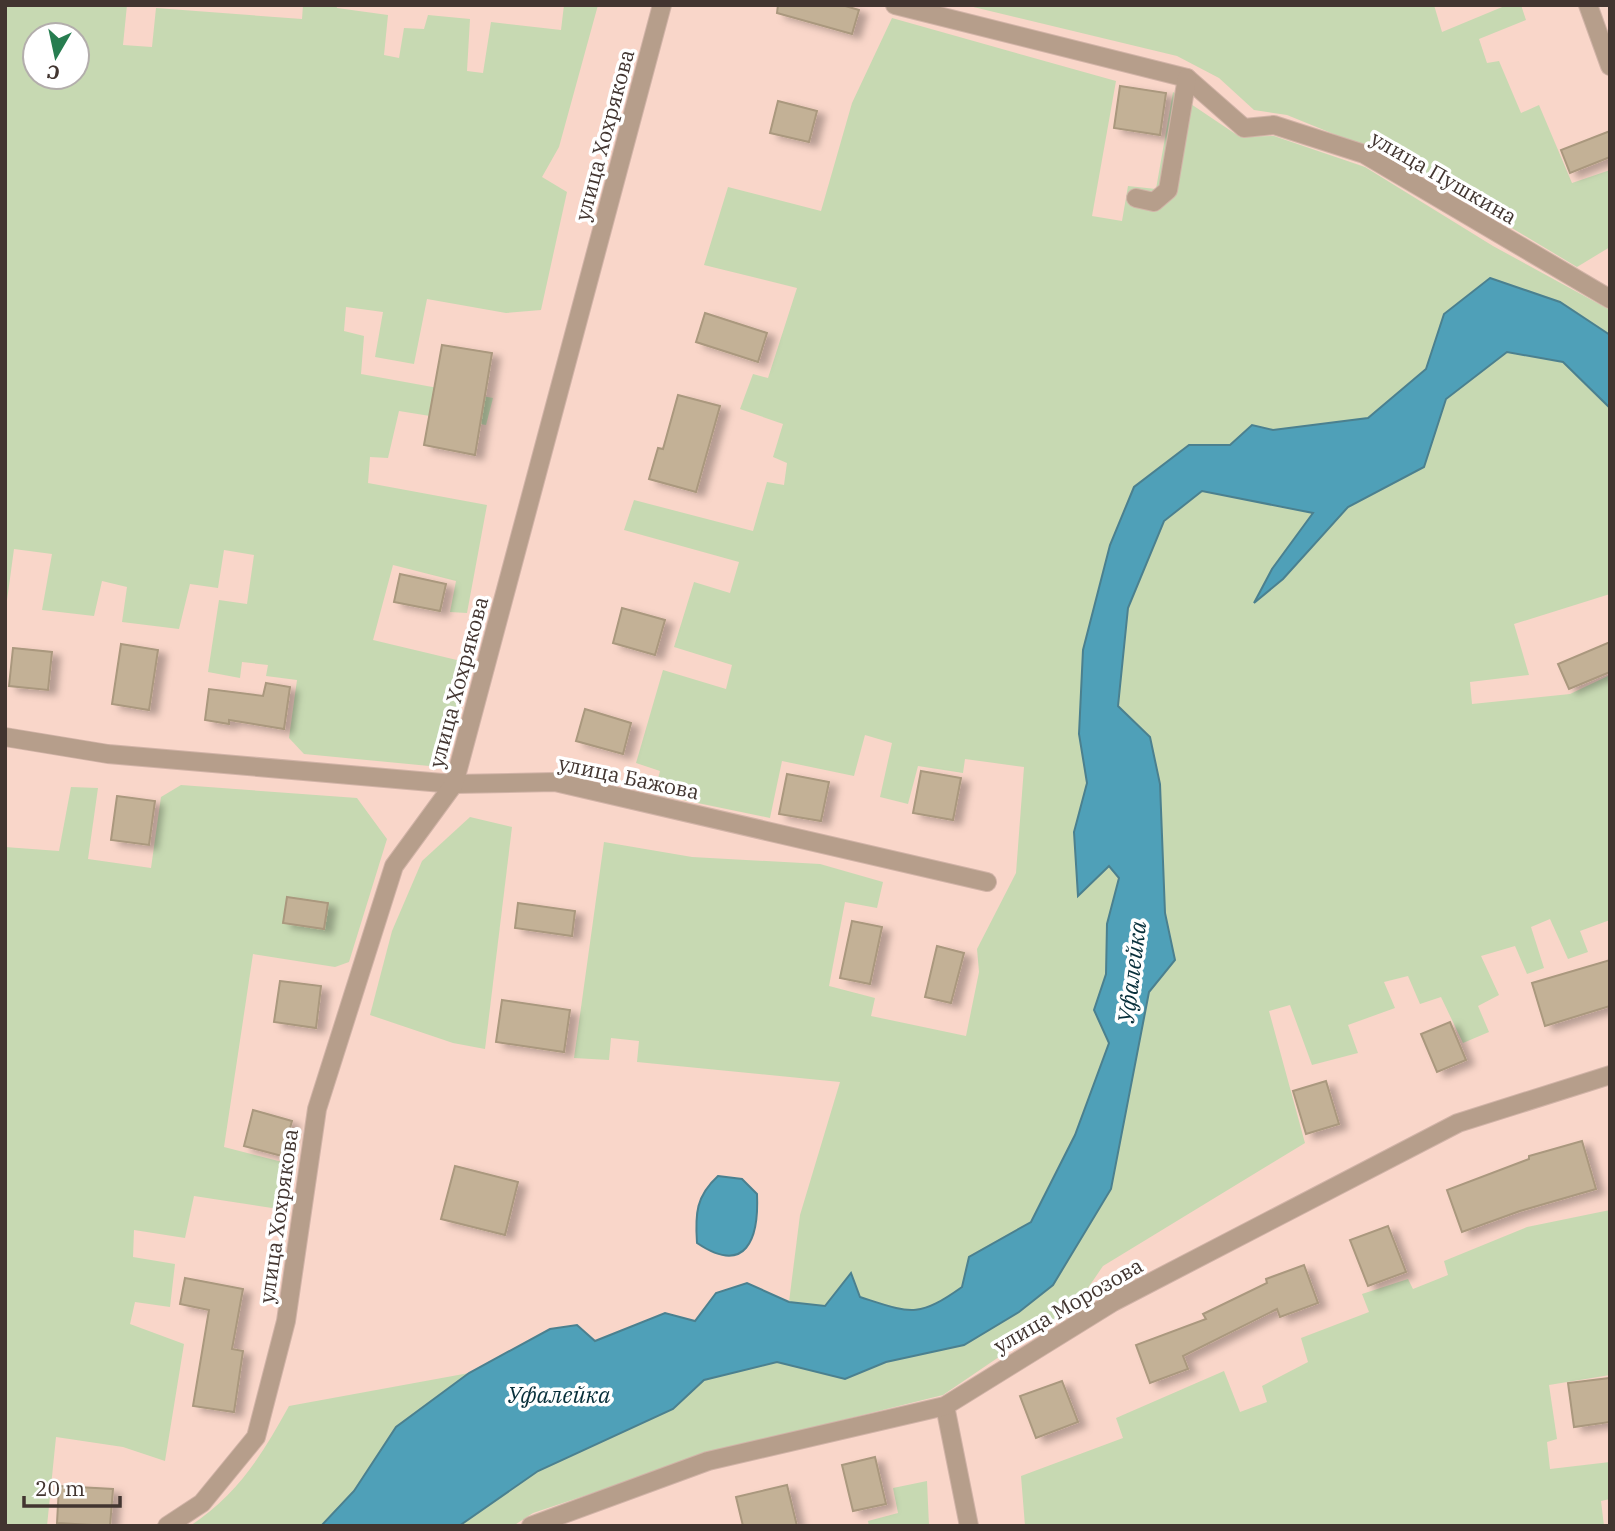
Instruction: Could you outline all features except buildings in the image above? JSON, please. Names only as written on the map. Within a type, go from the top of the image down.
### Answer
[{"type":"street","name":"улица Хохрякова","points":[[167,1526],[202,1503],[256,1437],[286,1321],[317,1109],[394,866],[454,785],[662,5]]},
{"type":"street","name":"улица Пушкина","points":[[895,5],[1187,78],[1244,128],[1274,125],[1364,155],[1610,299]]},
{"type":"street","points":[[1588,5],[1610,66]]},
{"type":"street","points":[[1136,198],[1154,202],[1168,190],[1187,78]]},
{"type":"street","name":"улица Бажова","points":[[5,737],[108,754],[454,785],[555,782],[987,882]]},
{"type":"street","name":"улица Морозова","points":[[531,1526],[708,1461],[945,1406],[1113,1302],[1458,1123],[1610,1075]]},
{"type":"street","points":[[945,1406],[969,1526]]},
{"type":"green space","points":[[5,5],[127,5],[123,45],[152,47],[156,8],[302,19],[303,5],[336,5],[337,8],[388,15],[384,55],[399,58],[404,28],[424,29],[428,15],[470,19],[467,71],[483,73],[491,22],[561,30],[564,5],[598,5],[559,147],[542,177],[567,192],[541,310],[506,313],[427,299],[414,364],[375,357],[383,312],[346,307],[344,331],[364,336],[361,374],[493,398],[486,425],[399,411],[388,458],[370,457],[368,483],[487,505],[467,613],[450,612],[456,581],[393,565],[373,640],[461,661],[458,716],[440,767],[304,754],[289,738],[297,680],[266,676],[268,665],[242,662],[240,678],[208,672],[219,600],[247,604],[254,555],[224,550],[218,588],[190,584],[179,629],[122,622],[127,587],[102,581],[94,616],[42,610],[52,554],[14,549],[5,615]]},
{"type":"green space","points":[[965,5],[1434,5],[1442,32],[1507,5],[1521,5],[1526,20],[1479,39],[1487,63],[1499,61],[1521,113],[1539,105],[1572,183],[1610,170],[1610,247],[1577,267],[1400,161],[1287,115],[1254,110],[1219,78],[1177,56]]},
{"type":"green space","points":[[892,18],[1116,81],[1092,216],[1122,221],[1128,186],[1156,189],[1173,92],[1240,137],[1274,136],[1365,167],[1493,246],[1610,310],[1610,335],[1560,302],[1444,314],[1426,369],[1368,418],[1273,430],[1252,425],[1230,445],[1189,445],[1079,734],[1087,783],[1074,832],[1078,895],[1110,865],[1119,878],[1107,924],[1106,974],[1094,1010],[1109,1043],[1075,1135],[1031,1222],[970,1257],[962,1287],[934,1304],[913,1310],[890,1307],[859,1297],[851,1274],[825,1306],[789,1302],[800,1215],[840,1082],[637,1062],[639,1041],[611,1038],[609,1060],[574,1058],[604,842],[692,857],[820,864],[883,882],[877,908],[845,902],[829,986],[875,998],[871,1016],[966,1036],[979,972],[977,949],[1016,873],[1024,767],[965,759],[963,773],[918,766],[908,804],[880,797],[892,743],[865,735],[854,776],[782,761],[770,818],[654,794],[660,771],[636,763],[663,670],[726,689],[732,665],[674,647],[694,582],[730,593],[739,562],[624,530],[634,500],[753,531],[767,482],[784,485],[787,463],[773,457],[783,424],[740,409],[753,374],[768,378],[797,288],[704,265],[728,187],[821,211],[852,103]]},
{"type":"green space","points":[[1507,352],[1563,362],[1610,408],[1610,594],[1514,624],[1529,675],[1470,682],[1472,704],[1570,694],[1610,675],[1610,920],[1580,931],[1588,952],[1568,959],[1550,919],[1531,927],[1544,968],[1527,974],[1515,946],[1481,956],[1499,995],[1478,1006],[1489,1032],[1463,1043],[1441,997],[1420,1004],[1408,976],[1384,982],[1395,1008],[1348,1025],[1358,1053],[1312,1065],[1290,1005],[1269,1011],[1305,1143],[1103,1266],[1077,1304],[943,1395],[718,1451],[533,1513],[513,1526],[459,1526],[538,1471],[673,1409],[704,1380],[777,1362],[845,1379],[886,1362],[964,1345],[1111,1189],[1149,992],[1175,960],[1165,913],[1160,784],[1150,737],[1118,706],[1128,608],[1164,521],[1202,491],[1314,513],[1272,569],[1255,602],[1283,579],[1348,507],[1423,467],[1446,399]]},
{"type":"green space","points":[[181,785],[357,798],[387,839],[349,962],[335,967],[253,954],[224,1147],[290,1164],[285,1210],[194,1196],[185,1238],[134,1230],[133,1257],[175,1264],[170,1307],[135,1302],[130,1324],[184,1344],[165,1461],[123,1447],[56,1437],[47,1526],[5,1526],[5,847],[59,851],[71,787],[98,788],[88,859],[151,868],[161,797]]},
{"type":"green space","points":[[470,817],[512,827],[485,1049],[453,1043],[370,1015],[392,931],[422,861]]},
{"type":"green space","points":[[1610,1210],[1610,1375],[1549,1385],[1557,1439],[1547,1442],[1550,1469],[1610,1462],[1610,1499],[1601,1501],[1604,1526],[1025,1526],[1021,1476],[1123,1438],[1116,1418],[1224,1371],[1240,1412],[1267,1402],[1262,1386],[1308,1362],[1301,1338],[1369,1312],[1362,1294],[1408,1279],[1413,1289],[1448,1275],[1444,1261],[1527,1227]]},
{"type":"green space","points":[[469,1373],[396,1427],[354,1491],[321,1526],[190,1526],[235,1487],[269,1441],[289,1406]]},
{"type":"green space","points":[[927,1481],[929,1526],[869,1526],[868,1521],[898,1513],[893,1488]]},
{"type":"water","name":"Уфалейка","points":[[1490,278],[1560,302],[1610,335],[1610,408],[1563,362],[1507,352],[1446,399],[1424,467],[1348,507],[1283,579],[1254,603],[1272,569],[1313,513],[1202,491],[1164,521],[1128,608],[1118,706],[1150,737],[1160,784],[1165,913],[1175,960],[1149,992],[1111,1189],[1053,1285],[1019,1312],[964,1345],[886,1362],[845,1379],[777,1362],[704,1380],[673,1409],[538,1471],[459,1526],[321,1526],[354,1491],[396,1427],[469,1373],[550,1329],[577,1325],[595,1341],[665,1313],[695,1321],[716,1293],[747,1283],[789,1302],[825,1306],[851,1273],[860,1297],[902,1309],[923,1308],[962,1287],[969,1257],[1031,1222],[1075,1135],[1109,1043],[1094,1010],[1106,974],[1107,924],[1119,878],[1109,866],[1078,896],[1074,832],[1087,783],[1079,734],[1083,650],[1110,545],[1134,487],[1189,445],[1230,445],[1252,425],[1273,430],[1368,418],[1426,369],[1444,314]]},
{"type":"water","points":[[718,1176],[742,1179],[757,1194],[752,1238],[738,1254],[727,1256],[697,1243],[698,1206],[705,1191]]}]
